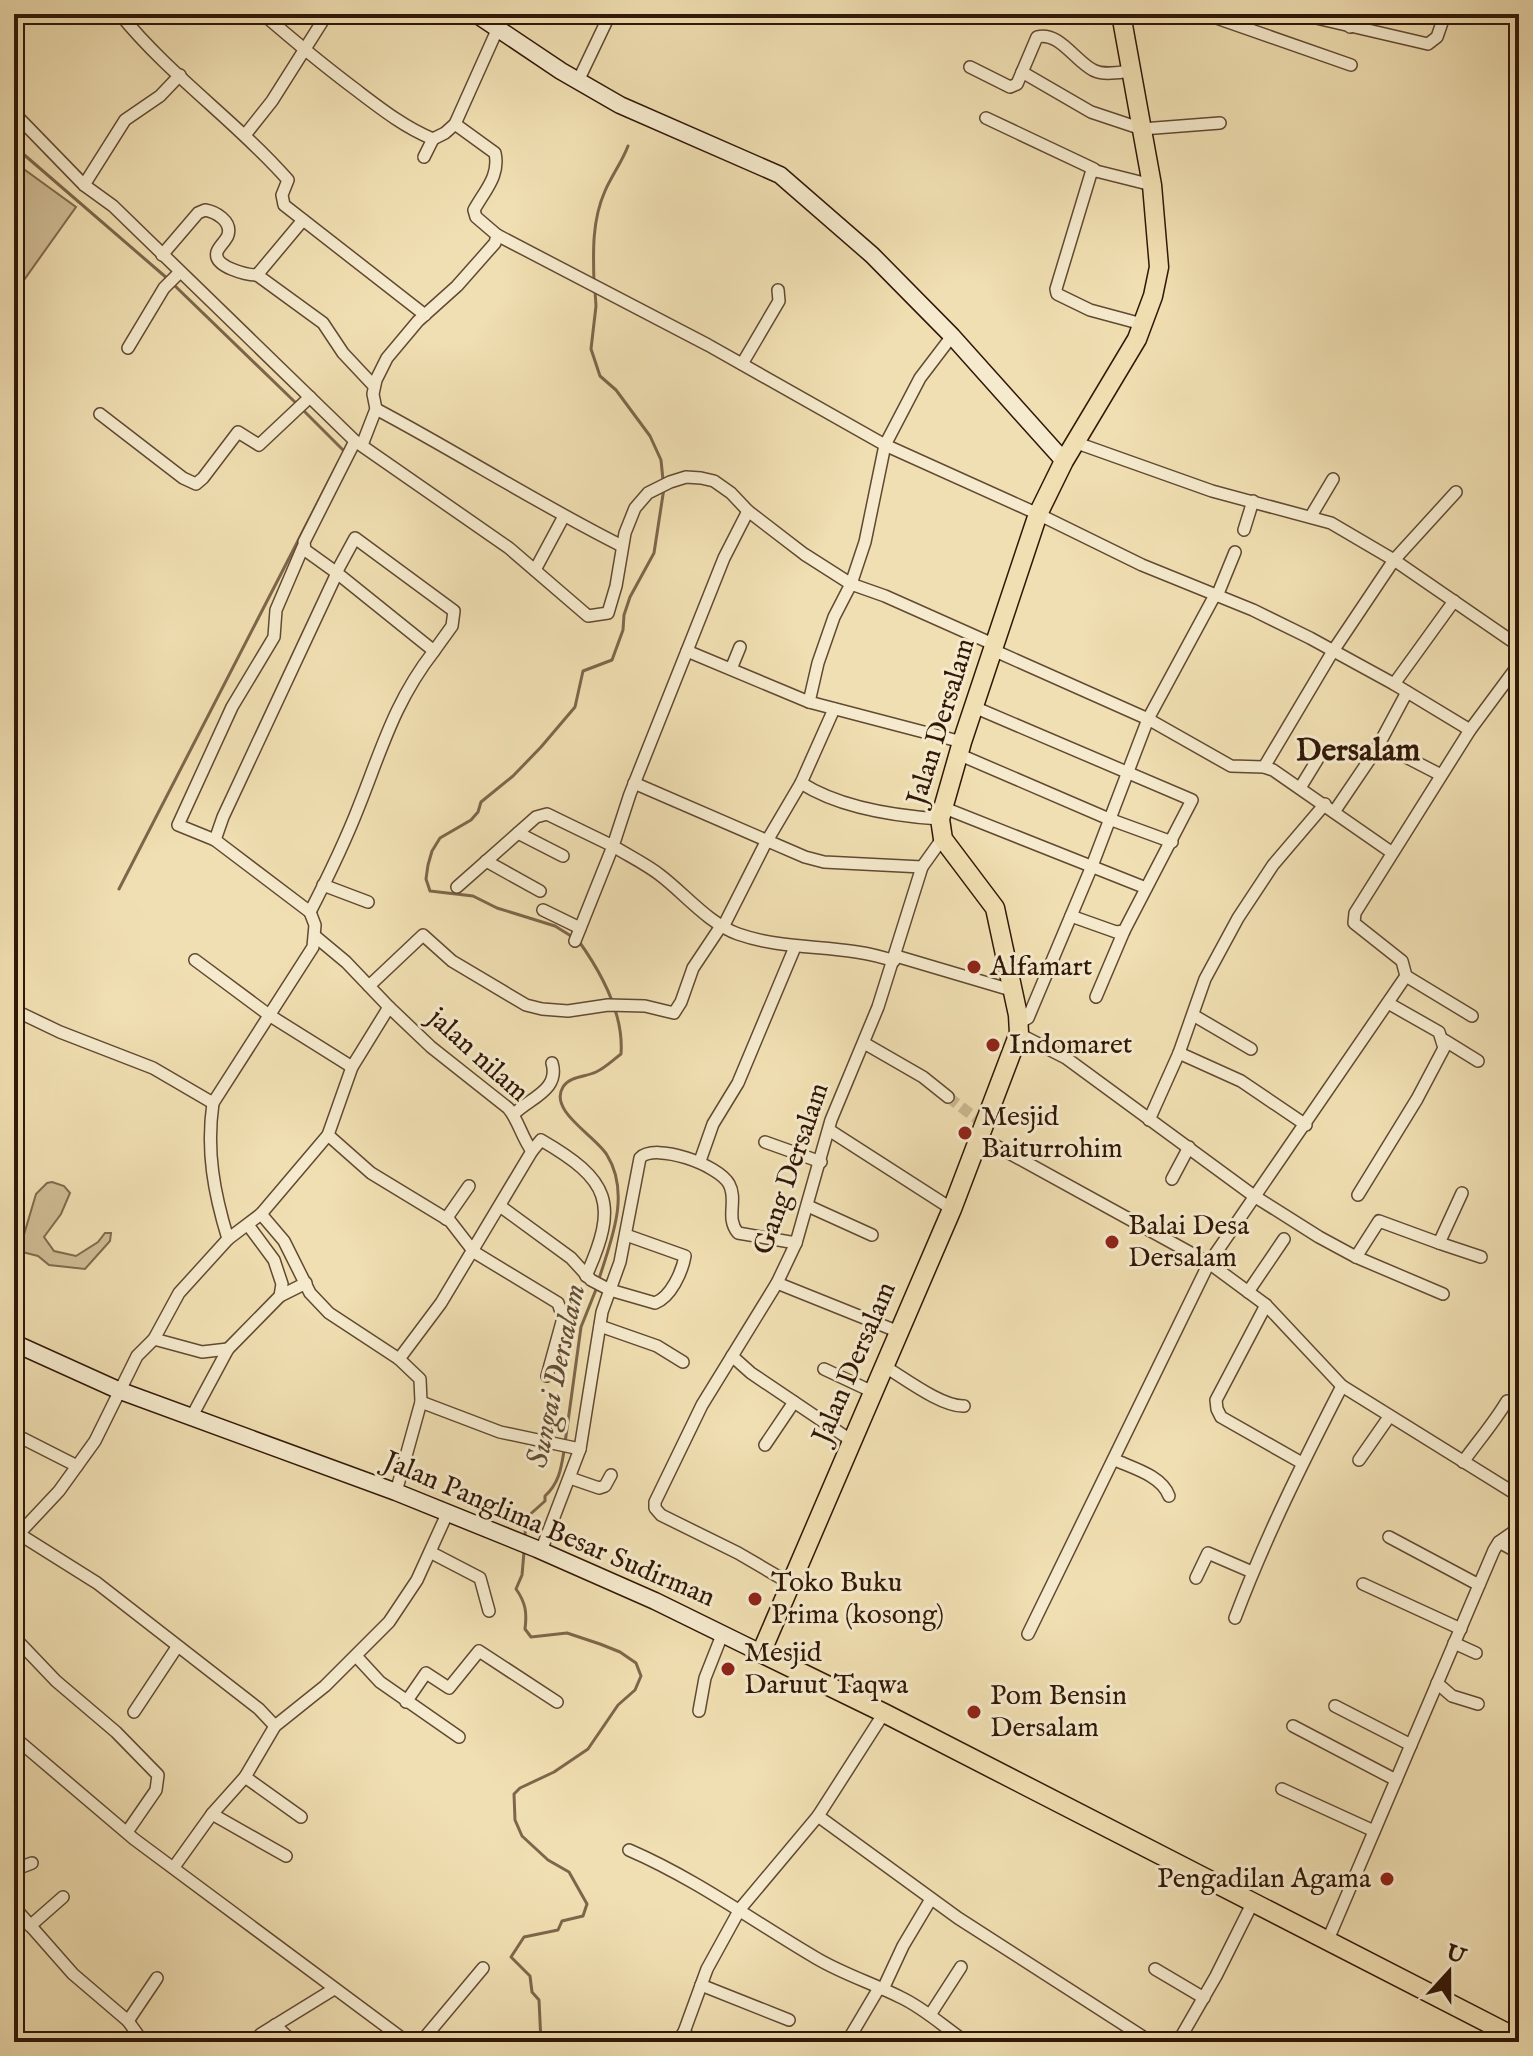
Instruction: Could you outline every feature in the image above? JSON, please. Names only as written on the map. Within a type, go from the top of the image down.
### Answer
[{"type":"main road","points":[[476,14],[620,105],[780,175],[872,255],[952,336],[1064,461]]},
{"type":"main road","name":"Jalan Dersalam","points":[[761,1653],[952,1209],[1019,1029],[995,908],[942,839],[941,813],[1038,514],[1064,461],[1137,339],[1153,296],[1159,267],[1152,185],[1121,14]]},
{"type":"main road","name":"Jalan Panglima Besar Sudirman","points":[[14,1343],[118,1390],[396,1492],[655,1601],[884,1713],[1519,2039]]},
{"type":"street","points":[[120,14],[167,64],[245,135],[288,180],[282,195],[284,205],[425,315]]},
{"type":"street","points":[[263,14],[304,51],[388,114],[433,139]]},
{"type":"street","points":[[245,135],[272,101],[327,14]]},
{"type":"street","points":[[578,81],[610,14]]},
{"type":"street","points":[[1178,14],[1203,14],[1351,65]]},
{"type":"street","points":[[1299,14],[1428,44],[1437,37],[1445,14]]},
{"type":"street","points":[[1350,27],[1355,14]]},
{"type":"street","points":[[424,157],[433,139],[455,124],[498,28]]},
{"type":"street","points":[[970,67],[1010,87],[1017,84],[1037,37],[1043,35],[1054,39],[1094,71],[1132,71]]},
{"type":"street","points":[[1022,72],[1091,112],[1142,129],[1220,123]]},
{"type":"street","points":[[84,185],[125,120],[160,96],[180,75]]},
{"type":"street","points":[[14,113],[84,185],[113,206],[162,255],[174,278],[303,404],[509,548],[588,616],[608,613],[622,546],[635,508],[648,493],[686,477],[714,481],[804,554],[851,584],[898,602],[1148,719],[1231,766],[1264,767],[1330,808],[1391,852]]},
{"type":"street","points":[[986,118],[1094,169],[1152,185]]},
{"type":"street","points":[[455,124],[495,153],[498,166],[474,210],[476,217],[497,235],[742,364],[885,445],[1142,565],[1253,610],[1394,684],[1470,730]]},
{"type":"street","points":[[1094,169],[1056,292],[1090,310],[1142,324]]},
{"type":"street","points":[[162,255],[198,213],[205,210],[219,215],[228,227],[227,236],[216,255],[223,264],[239,272],[257,275],[323,323],[343,353],[374,386]]},
{"type":"street","points":[[257,275],[303,220]]},
{"type":"street","points":[[310,912],[215,840],[178,825],[232,707],[274,637],[276,610],[304,542],[376,409],[374,386],[387,358],[425,315],[457,286],[495,243],[497,235]]},
{"type":"street","points":[[128,348],[174,278]]},
{"type":"street","points":[[742,364],[779,301],[778,290]]},
{"type":"street","points":[[809,702],[834,617],[851,584],[865,542],[885,445],[920,378],[952,336]]},
{"type":"street","points":[[100,414],[183,478],[196,484],[238,432],[259,445],[303,404]]},
{"type":"street","points":[[376,409],[622,546]]},
{"type":"street","points":[[1077,443],[1145,469],[1311,516],[1348,532],[1519,646]]},
{"type":"street","points":[[1311,516],[1333,479]]},
{"type":"street","points":[[1264,767],[1333,651],[1394,560],[1456,492]]},
{"type":"street","points":[[1244,530],[1253,501]]},
{"type":"street","points":[[575,941],[724,558],[748,511]]},
{"type":"street","points":[[535,570],[564,516]]},
{"type":"street","points":[[215,840],[336,573],[355,538],[454,611],[452,626],[414,677],[384,737],[358,808],[310,912],[316,937],[313,947],[213,1103],[209,1132],[210,1164],[228,1239]]},
{"type":"street","points":[[303,547],[434,651]]},
{"type":"street","points":[[1235,552],[1216,596],[1148,719],[1092,866],[1028,1018],[1019,1029],[1066,1058],[1254,1196],[1319,1237],[1356,1257],[1443,1294]]},
{"type":"street","points":[[1394,684],[1454,601]]},
{"type":"street","points":[[731,669],[740,647]]},
{"type":"street","points":[[687,651],[809,702],[960,748],[1109,819],[1172,842]]},
{"type":"street","points":[[1472,1016],[1406,976],[1402,961],[1354,923],[1355,913],[1470,730],[1519,664]]},
{"type":"street","points":[[1149,1120],[1179,1053],[1205,979],[1238,918],[1273,865],[1330,808],[1376,750],[1407,692]]},
{"type":"street","points":[[974,707],[1192,800],[1124,931],[1096,997]]},
{"type":"street","points":[[369,986],[423,935],[452,961],[517,1001],[542,1009],[568,1011],[608,1005],[645,1006],[674,1013],[693,968],[722,926],[801,783],[834,709]]},
{"type":"street","points":[[1300,788],[1322,752]]},
{"type":"street","points":[[1408,758],[1441,775]]},
{"type":"street","points":[[634,783],[767,842],[824,862],[922,867]]},
{"type":"street","points":[[801,783],[844,802],[912,817],[941,813],[1146,888]]},
{"type":"street","points":[[457,887],[536,817],[547,814],[613,846],[657,872],[722,926],[749,937],[795,947],[853,950],[1011,990]]},
{"type":"street","points":[[518,833],[563,856]]},
{"type":"street","name":"Gang Dersalam","points":[[791,1584],[738,1553],[661,1515],[656,1511],[655,1502],[702,1405],[777,1283],[796,1243],[829,1130],[895,959],[922,867],[942,839]]},
{"type":"street","points":[[486,861],[540,891]]},
{"type":"street","points":[[323,885],[368,902]]},
{"type":"street","points":[[543,910],[580,928]]},
{"type":"street","points":[[1071,916],[1116,932],[1124,931]]},
{"type":"street","name":"jalan nilam","points":[[316,937],[431,1047],[514,1114],[521,1136],[532,1151],[541,1140],[592,1177],[602,1190],[606,1206],[597,1252],[597,1283]]},
{"type":"street","points":[[700,1161],[713,1124],[738,1083],[795,947]]},
{"type":"street","points":[[195,960],[269,1015],[352,1067]]},
{"type":"street","points":[[1028,1634],[1209,1263],[1406,976]]},
{"type":"street","points":[[1388,1003],[1439,1032],[1444,1040],[1478,1061]]},
{"type":"street","points":[[275,1726],[259,1709],[97,1583],[16,1537],[59,1491],[95,1441],[137,1356],[154,1339],[179,1293],[228,1239],[261,1214],[328,1135],[352,1067],[389,1007]]},
{"type":"street","points":[[14,1010],[60,1032],[153,1068],[213,1103]]},
{"type":"street","points":[[1193,1015],[1251,1049]]},
{"type":"street","points":[[1358,1195],[1440,1058],[1444,1040]]},
{"type":"street","points":[[864,1043],[903,1064],[948,1097]]},
{"type":"street","points":[[1179,1053],[1241,1081],[1306,1125]]},
{"type":"street","points":[[514,1114],[550,1086],[552,1063]]},
{"type":"street","points":[[982,1128],[1209,1263],[1266,1305],[1342,1386],[1519,1496]]},
{"type":"street","points":[[829,1130],[952,1209]]},
{"type":"street","points":[[328,1135],[371,1173],[446,1219],[474,1252],[558,1303],[563,1318],[547,1376]]},
{"type":"street","points":[[765,1142],[821,1162]]},
{"type":"street","points":[[1172,1179],[1189,1147]]},
{"type":"street","points":[[399,1359],[474,1252],[532,1151]]},
{"type":"street","points":[[539,1550],[570,1478],[600,1326],[597,1283],[626,1235],[640,1158],[654,1151],[700,1161],[729,1183],[732,1193],[731,1222],[738,1233],[796,1243]]},
{"type":"street","points":[[446,1219],[469,1186]]},
{"type":"street","points":[[1439,1243],[1462,1193]]},
{"type":"street","points":[[500,1206],[571,1258],[597,1283],[658,1302],[670,1290],[685,1260],[681,1253],[626,1235]]},
{"type":"street","points":[[808,1206],[872,1235]]},
{"type":"street","points":[[261,1214],[284,1241],[310,1293],[329,1313],[399,1359],[420,1379],[421,1402],[396,1492]]},
{"type":"street","points":[[1356,1257],[1379,1221],[1481,1257]]},
{"type":"street","points":[[248,1225],[274,1260],[282,1284],[280,1296]]},
{"type":"street","points":[[1248,1292],[1284,1239]]},
{"type":"street","points":[[192,1416],[228,1349],[280,1296],[306,1283]]},
{"type":"street","points":[[777,1283],[899,1332]]},
{"type":"street","points":[[1266,1305],[1216,1400],[1217,1409],[1221,1417],[1302,1463]]},
{"type":"street","points":[[600,1326],[657,1346],[683,1362]]},
{"type":"street","points":[[154,1339],[202,1352],[228,1349]]},
{"type":"street","points":[[732,1356],[852,1441]]},
{"type":"street","points":[[884,1366],[939,1399],[954,1406],[964,1406]]},
{"type":"street","points":[[824,1369],[873,1392]]},
{"type":"street","points":[[1235,1618],[1252,1572],[1302,1463],[1342,1386]]},
{"type":"street","points":[[1463,1462],[1507,1401]]},
{"type":"street","points":[[421,1402],[500,1432],[574,1448]]},
{"type":"street","points":[[765,1445],[794,1402]]},
{"type":"street","points":[[1359,1460],[1389,1417]]},
{"type":"street","points":[[14,1434],[77,1466]]},
{"type":"street","points":[[1115,1460],[1154,1478],[1166,1488],[1169,1496]]},
{"type":"street","points":[[570,1478],[599,1488],[605,1486],[611,1475]]},
{"type":"street","points":[[174,1867],[212,1814],[245,1777],[275,1726],[325,1686],[389,1622],[417,1580],[447,1514]]},
{"type":"street","points":[[1327,1942],[1479,1585],[1499,1542],[1519,1528]]},
{"type":"street","points":[[1389,1537],[1479,1585]]},
{"type":"street","points":[[1499,1542],[1519,1553]]},
{"type":"street","points":[[430,1552],[480,1578],[489,1611]]},
{"type":"street","points":[[1196,1578],[1208,1553],[1252,1572]]},
{"type":"street","points":[[1363,1584],[1461,1629]]},
{"type":"street","points":[[699,1711],[705,1678],[722,1635]]},
{"type":"street","points":[[14,1637],[56,1681],[116,1732],[158,1775],[156,1790],[127,1832]]},
{"type":"street","points":[[1454,1643],[1476,1653]]},
{"type":"street","points":[[134,1712],[177,1647]]},
{"type":"street","points":[[406,1702],[426,1673],[449,1688],[479,1651],[557,1702]]},
{"type":"street","points":[[356,1656],[380,1682],[459,1737]]},
{"type":"street","points":[[1437,1683],[1452,1696],[1478,1704]]},
{"type":"street","points":[[1335,1706],[1411,1745]]},
{"type":"street","points":[[694,2042],[681,2037],[707,1969],[740,1909],[818,1816],[884,1713]]},
{"type":"street","points":[[1293,1726],[1396,1780]]},
{"type":"street","points":[[14,1737],[127,1832],[407,2042]]},
{"type":"street","points":[[245,1777],[301,1817]]},
{"type":"street","points":[[1282,1789],[1374,1831]]},
{"type":"street","points":[[212,1814],[286,1856]]},
{"type":"street","points":[[818,1816],[931,1899],[1151,2042]]},
{"type":"street","points":[[629,1850],[662,1864],[740,1909],[816,1958],[930,2015],[958,2040]]},
{"type":"street","points":[[14,1870],[32,1863]]},
{"type":"street","points":[[30,1926],[63,1897]]},
{"type":"street","points":[[847,2042],[881,1989],[931,1899]]},
{"type":"street","points":[[1178,2042],[1253,1902]]},
{"type":"street","points":[[14,1907],[73,1974],[128,2021],[143,2042]]},
{"type":"street","points":[[930,2015],[961,1967]]},
{"type":"street","points":[[421,2042],[483,1968]]},
{"type":"street","points":[[1155,1969],[1204,1998]]},
{"type":"street","points":[[128,2021],[157,1978]]},
{"type":"street","points":[[701,1985],[789,2020]]},
{"type":"street","points":[[253,2042],[334,1989]]},
{"type":"street","points":[[275,2025],[293,2042]]},
{"type":"shaded area","points":[[14,162],[76,207],[14,294]]},
{"type":"shaded area","points":[[52,1182],[64,1186],[70,1193],[61,1214],[44,1237],[54,1251],[76,1256],[98,1242],[105,1233],[111,1233],[110,1241],[85,1269],[49,1265],[38,1256],[22,1252],[20,1248],[36,1194]]},
{"type":"waterway","points":[[14,146],[168,279]]},
{"type":"waterway","name":"Sungai Dersalam","points":[[594,283],[598,213],[605,191],[628,146]]},
{"type":"waterway","points":[[173,284],[297,404]]},
{"type":"waterway","name":"Sungai Dersalam","points":[[595,291],[591,349],[600,376],[616,390],[650,436],[661,460],[663,480]]},
{"type":"waterway","points":[[302,409],[344,451]]},
{"type":"waterway","points":[[119,889],[339,461]]},
{"type":"waterway","name":"Sungai Dersalam","points":[[571,936],[555,926],[497,908],[473,896],[430,891],[426,879],[428,865],[440,838],[471,820],[481,802],[513,776],[575,707],[583,671],[612,660],[630,597],[654,553],[664,488]]},
{"type":"waterway","name":"Sungai Dersalam","points":[[578,940],[609,994],[621,1039],[621,1054],[592,1074],[570,1081],[563,1087],[560,1096],[567,1114],[607,1155],[618,1185],[613,1233],[599,1279]]},
{"type":"waterway","name":"Sungai Dersalam","points":[[565,1443],[581,1327],[597,1287]]},
{"type":"waterway","name":"Sungai Dersalam","points":[[525,1536],[526,1518],[545,1501],[559,1475],[564,1451]]},
{"type":"waterway","name":"Sungai Dersalam","points":[[524,1552],[522,1575],[516,1589],[525,1608],[525,1629],[531,1637],[567,1633],[600,1644],[636,1663],[641,1676],[635,1690],[618,1705],[588,1749],[514,1794],[515,1820],[522,1836],[548,1860],[569,1872],[587,1904],[583,1916],[562,1921],[558,1930],[524,1937],[511,1957],[530,1976],[532,1992],[539,2000],[541,2042]]},
{"type":"tunnel","points":[[948,1097],[981,1122]]},
{"type":"place","name":"Alfamart","points":[[974,967]]},
{"type":"place","name":"Indomaret","points":[[993,1045]]},
{"type":"place","name":"Mesjid Baiturrohim","points":[[965,1133]]},
{"type":"place","name":"Balai Desa Dersalam","points":[[1112,1242]]},
{"type":"place","name":"Toko Buku Prima (kosong)","points":[[755,1599]]},
{"type":"place","name":"Mesjid Daruut Taqwa","points":[[728,1669]]},
{"type":"place","name":"Pom Bensin Dersalam","points":[[974,1712]]},
{"type":"place","name":"Pengadilan Agama","points":[[1387,1879]]},
{"type":"district","name":"Dersalam","points":[[1358,751]]}]
